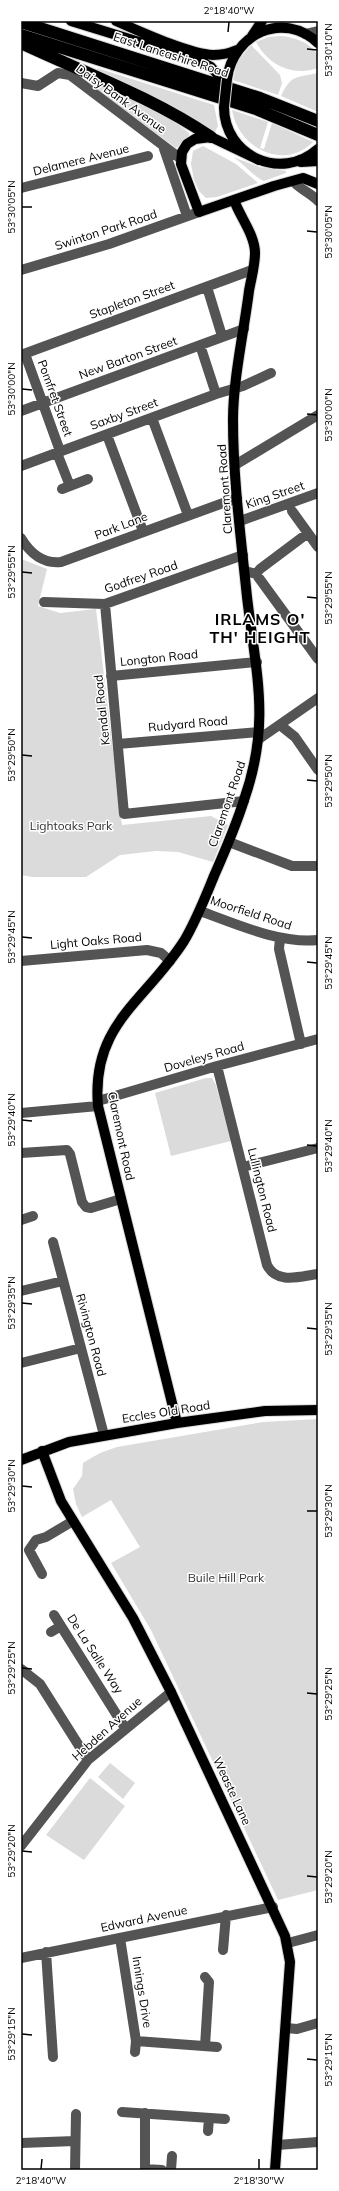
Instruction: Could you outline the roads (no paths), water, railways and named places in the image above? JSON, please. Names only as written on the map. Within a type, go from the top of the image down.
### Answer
[{"type":"highway","name":"East Lancashire Road","points":[[21,22],[242,98]]},
{"type":"highway","points":[[21,35],[318,121]]},
{"type":"highway","points":[[21,43],[130,92],[170,112],[211,137]]},
{"type":"highway","points":[[242,98],[318,135]]},
{"type":"highway","points":[[300,161],[318,160]]},
{"type":"main road","points":[[71,21],[198,60],[211,67],[223,78],[226,123],[232,136],[241,147],[259,160]]},
{"type":"main road","points":[[116,21],[157,38],[202,53],[220,54],[237,50]]},
{"type":"main road","points":[[223,78],[237,50],[252,36],[262,21]]},
{"type":"main road","points":[[288,21],[295,30]]},
{"type":"main road","points":[[252,36],[273,28],[295,30],[305,34],[318,43]]},
{"type":"main road","points":[[318,149],[300,161],[277,165],[259,160],[211,137],[191,141],[184,148],[181,159],[186,179],[199,212],[274,186],[294,182],[303,178],[318,184]]},
{"type":"main road","name":"Claremont Road","points":[[177,1423],[98,1104],[100,1062],[108,1037],[170,961],[185,940],[200,911],[229,842],[244,801],[255,767],[260,735],[260,703],[257,662],[237,498],[233,418],[255,250],[234,200]]},
{"type":"main road","name":"Eccles Old Road","points":[[21,1460],[69,1442],[104,1435],[265,1411],[318,1410]]},
{"type":"main road","name":"Weaste Lane","points":[[42,1451],[60,1501],[133,1618],[273,1907],[288,1943],[290,1962],[275,2170]]},
{"type":"street","points":[[305,34],[318,31]]},
{"type":"street","name":"Daisy Bank Avenue","points":[[21,83],[38,86],[58,73],[70,76],[181,159]]},
{"type":"street","name":"Daisy Bank Avenue","points":[[163,146],[187,216]]},
{"type":"street","name":"Delamere Avenue","points":[[21,188],[148,156]]},
{"type":"street","points":[[176,183],[186,179]]},
{"type":"street","points":[[294,182],[299,188],[309,192],[318,201]]},
{"type":"street","name":"Swinton Park Road","points":[[21,270],[102,246],[199,212]]},
{"type":"street","name":"Stapleton Street","points":[[23,354],[252,270]]},
{"type":"street","points":[[207,287],[222,336]]},
{"type":"street","name":"New Barton Street","points":[[21,411],[244,329]]},
{"type":"street","points":[[200,345],[216,394]]},
{"type":"street","name":"Pomfret Street","points":[[23,354],[43,404],[59,452],[66,488],[88,479]]},
{"type":"street","name":"Saxby Street","points":[[21,466],[271,373]]},
{"type":"street","points":[[235,465],[318,415]]},
{"type":"street","points":[[152,418],[188,515]]},
{"type":"street","points":[[107,435],[143,531]]},
{"type":"street","name":"King Street","points":[[240,521],[318,494]]},
{"type":"street","name":"Park Lane","points":[[21,538],[37,557],[56,563],[66,561],[143,531],[237,498]]},
{"type":"street","points":[[292,511],[318,547]]},
{"type":"street","points":[[256,574],[260,569],[308,533]]},
{"type":"street","name":"Godfrey Road","points":[[44,602],[104,604],[243,555]]},
{"type":"street","points":[[245,571],[256,574],[318,659]]},
{"type":"street","name":"Kendal Road","points":[[104,604],[124,814],[244,801]]},
{"type":"street","name":"Longton Road","points":[[111,676],[257,662]]},
{"type":"street","points":[[260,735],[280,725],[318,698]]},
{"type":"street","points":[[280,725],[295,737],[318,770]]},
{"type":"street","name":"Rudyard Road","points":[[118,744],[260,735]]},
{"type":"street","points":[[229,842],[292,866],[318,866]]},
{"type":"street","name":"Moorfield Road","points":[[200,911],[280,938],[303,942],[318,940]]},
{"type":"street","points":[[280,938],[279,949],[301,1044]]},
{"type":"street","name":"Light Oaks Road","points":[[21,960],[147,950],[157,951],[170,961]]},
{"type":"street","name":"Doveleys Road","points":[[21,1113],[98,1104],[217,1066],[318,1039]]},
{"type":"street","name":"Lullington Road","points":[[217,1066],[269,1269],[275,1275],[284,1278],[318,1274]]},
{"type":"street","points":[[243,1167],[318,1148]]},
{"type":"street","points":[[21,1152],[67,1150],[70,1154],[82,1202],[86,1207],[91,1208],[121,1199]]},
{"type":"street","points":[[21,1220],[33,1216]]},
{"type":"street","name":"Rivington Road","points":[[53,1242],[104,1435]]},
{"type":"street","points":[[21,1291],[63,1281]]},
{"type":"street","points":[[21,1363],[81,1348]]},
{"type":"street","points":[[42,1574],[25,1549],[36,1540],[46,1537],[73,1521]]},
{"type":"street","name":"De La Salle Way","points":[[54,1615],[125,1728]]},
{"type":"street","points":[[51,1632],[61,1626]]},
{"type":"street","points":[[21,1669],[40,1684],[88,1760]]},
{"type":"street","name":"Hebden Avenue","points":[[21,1846],[88,1760],[170,1692]]},
{"type":"street","name":"Edward Avenue","points":[[21,1958],[226,1915],[273,1907]]},
{"type":"street","points":[[223,1950],[226,1915]]},
{"type":"street","points":[[288,1943],[318,1935]]},
{"type":"street","name":"Innings Drive","points":[[120,1938],[136,2041],[217,2047]]},
{"type":"street","points":[[46,1952],[53,2057]]},
{"type":"street","points":[[205,2046],[209,1982],[206,1977]]},
{"type":"street","points":[[286,2028],[297,2029],[318,2023]]},
{"type":"street","points":[[135,2052],[136,2041]]},
{"type":"street","points":[[122,2112],[225,2119]]},
{"type":"street","points":[[145,2113],[145,2169],[162,2170]]},
{"type":"street","points":[[75,2170],[76,2114]]},
{"type":"street","points":[[208,2131],[209,2118]]},
{"type":"street","points":[[21,2143],[75,2141]]},
{"type":"street","points":[[277,2145],[318,2142]]},
{"type":"street","points":[[171,2170],[172,2156]]},
{"type":"district","name":"IRLAMS O' TH' HEIGHT","points":[[260,628]]},
{"type":"park label","name":"Lightoaks Park","points":[[71,826]]},
{"type":"park label","name":"Buile Hill Park","points":[[226,1578]]}]
